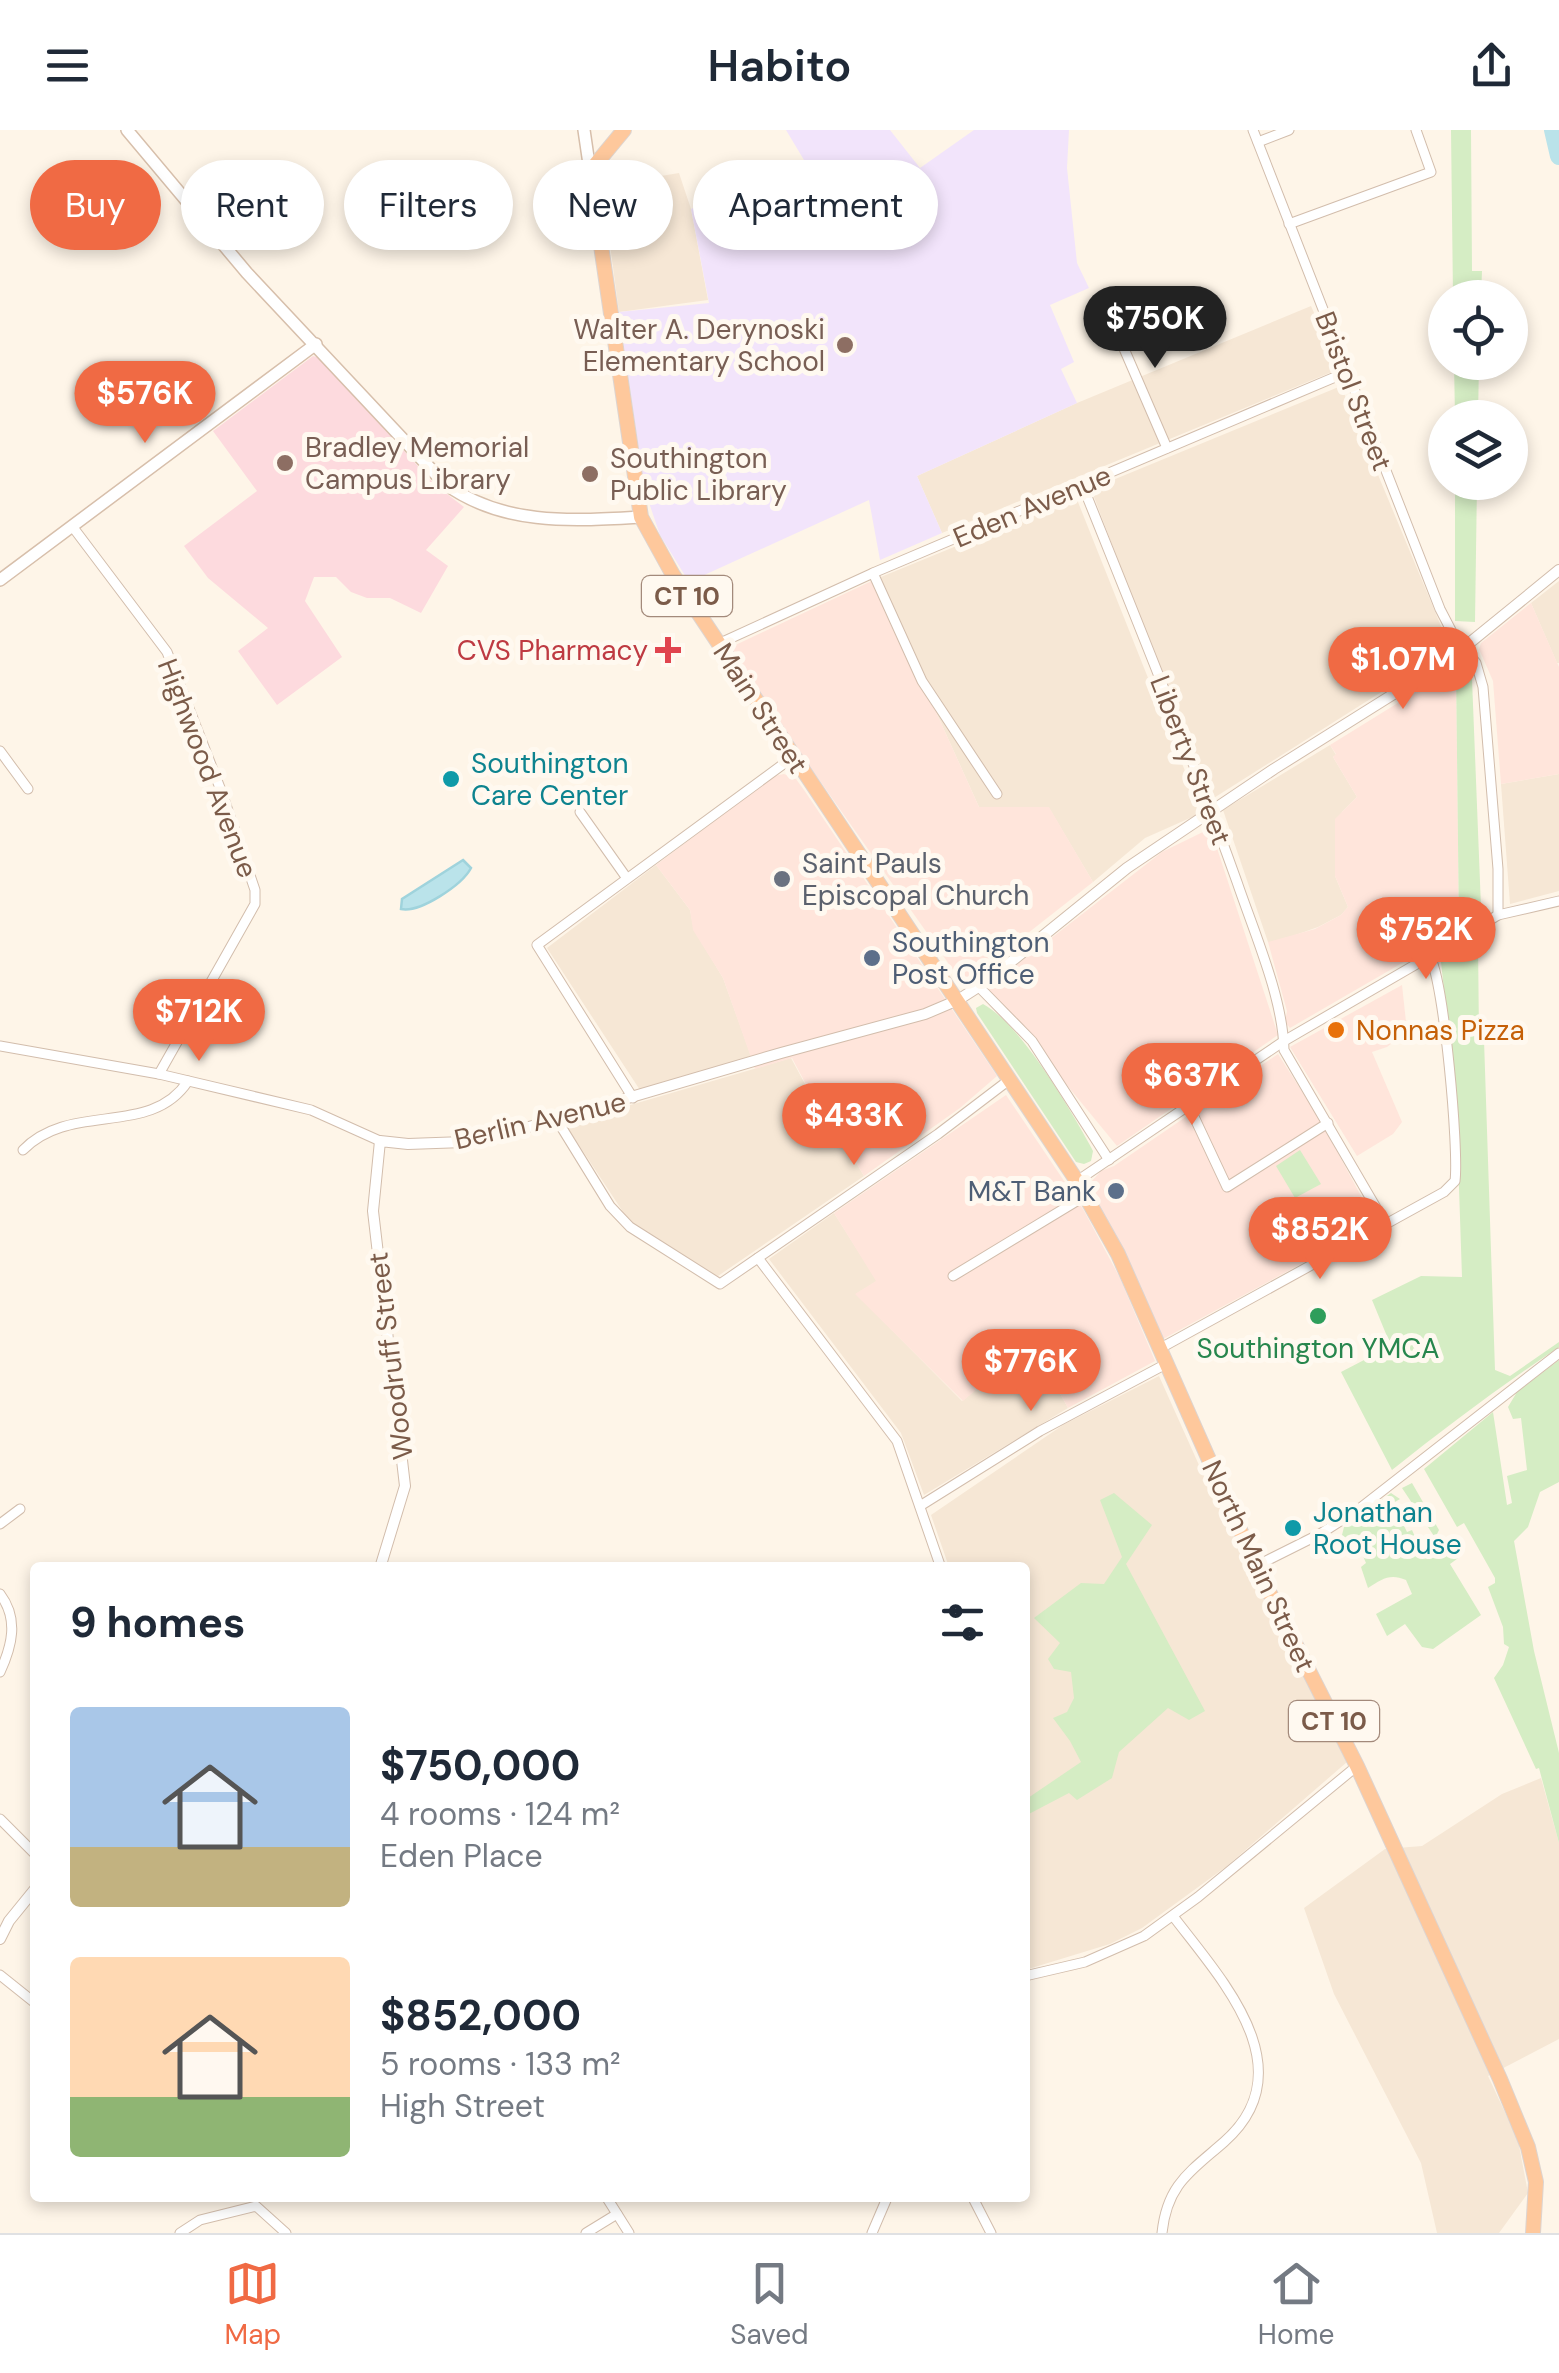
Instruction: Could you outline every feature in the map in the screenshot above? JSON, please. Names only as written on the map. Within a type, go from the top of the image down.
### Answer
[{"type":"highway","points":[[600,160],[624,130]]},
{"type":"highway","name":"Main Street","points":[[602,250],[641,517],[718,644],[1076,1181]]},
{"type":"highway","name":"North Main Street","points":[[1076,1181],[1118,1254],[1256,1566],[1357,1766],[1494,2066],[1528,2148],[1536,2182],[1532,2233]]},
{"type":"main road","points":[[127,130],[227,250],[426,465],[458,493],[499,511],[536,518],[641,517]]},
{"type":"main road","points":[[584,130],[588,160]]},
{"type":"main road","points":[[0,580],[316,344]]},
{"type":"street","name":"Bristol Street","points":[[1253,130],[1440,608],[1476,663],[1484,687],[1498,915]]},
{"type":"street","points":[[1258,142],[1290,130]]},
{"type":"street","points":[[1290,224],[1430,172],[1416,130]]},
{"type":"street","points":[[1135,294],[1122,344],[1167,448]]},
{"type":"street","name":"Eden Avenue","points":[[718,644],[874,573],[1347,372]]},
{"type":"street","name":"Liberty Street","points":[[1082,484],[1213,810],[1262,958],[1284,1050],[1385,1223]]},
{"type":"street","name":"Highwood Avenue","points":[[72,526],[167,652],[255,890],[255,904],[159,1074]]},
{"type":"street","name":"Berlin Avenue","points":[[0,1046],[159,1074],[311,1110],[380,1141],[408,1144],[464,1142],[557,1120],[781,1052],[925,1014],[980,988],[1128,868],[1464,647],[1559,570]]},
{"type":"street","points":[[874,573],[922,681],[997,794]]},
{"type":"street","points":[[0,751],[28,789]]},
{"type":"street","points":[[634,1098],[537,945],[793,757]]},
{"type":"street","points":[[580,812],[626,877]]},
{"type":"street","points":[[1076,1181],[1284,1042],[1498,915],[1559,901]]},
{"type":"street","points":[[1159,1349],[1444,1192],[1455,1181],[1437,972],[1430,957]]},
{"type":"street","points":[[980,988],[1032,1040],[1109,1160]]},
{"type":"street","points":[[557,1120],[610,1206],[630,1227],[720,1284],[1009,1080]]},
{"type":"street","points":[[23,1150],[36,1137],[67,1123],[148,1112],[171,1102],[188,1081]]},
{"type":"street","points":[[1189,1106],[1226,1187],[1328,1123]]},
{"type":"street","name":"Woodruff Street","points":[[380,1141],[374,1211],[405,1486],[382,1562]]},
{"type":"street","points":[[954,1276],[1086,1196]]},
{"type":"street","points":[[758,1258],[897,1441],[939,1562]]},
{"type":"street","points":[[1256,1566],[1359,1509],[1559,1354]]},
{"type":"street","points":[[920,1506],[1040,1432],[1166,1364]]},
{"type":"street","points":[[0,1524],[20,1509]]},
{"type":"street","points":[[0,1594],[10,1607],[13,1636],[0,1672]]},
{"type":"street","points":[[1030,1975],[1086,1962],[1120,1949],[1173,1916],[1357,1766]]},
{"type":"street","points":[[0,1820],[30,1849]]},
{"type":"street","points":[[0,1938],[30,1895]]},
{"type":"street","points":[[1162,2233],[1168,2204],[1183,2177],[1235,2132],[1246,2117],[1258,2066],[1245,2015],[1173,1916]]},
{"type":"street","points":[[0,1975],[30,1999]]},
{"type":"street","points":[[610,2202],[628,2233]]},
{"type":"street","points":[[872,2233],[884,2202]]},
{"type":"street","points":[[975,2202],[992,2233]]},
{"type":"street","points":[[180,2233],[200,2220],[256,2206],[286,2233]]},
{"type":"street","points":[[586,2233],[618,2214]]},
{"type":"shaded area","name":"Walter A. Derynoski Elementary School","points":[[786,130],[890,130],[914,160],[804,160]]},
{"type":"shaded area","name":"Walter A. Derynoski Elementary School","points":[[974,130],[1069,130],[1067,168],[1077,263],[1089,288],[1050,305],[1074,362],[1061,369],[1077,403],[917,476],[942,533],[880,560],[869,500],[689,582],[660,535],[645,491],[619,312],[709,303],[699,250],[938,250],[938,160],[931,160]]},
{"type":"shaded area","points":[[679,173],[691,209],[693,250],[699,250],[708,300],[619,312],[611,250],[673,250],[673,174]]},
{"type":"shaded area","points":[[1311,306],[1339,369],[942,533],[917,476],[1077,403]]},
{"type":"shaded area","points":[[313,356],[320,358],[434,484],[464,507],[426,550],[448,566],[421,613],[390,598],[367,598],[351,592],[336,577],[314,577],[305,601],[342,657],[277,705],[238,651],[268,628],[208,578],[184,546],[257,491],[213,431]]},
{"type":"shaded area","points":[[1341,386],[1446,638],[1446,651],[1209,801],[1091,489]]},
{"type":"shaded area","points":[[1076,497],[1199,806],[1199,814],[1145,838],[1093,882],[1049,808],[979,807],[876,579]]},
{"type":"shaded area","points":[[876,579],[979,807],[1049,807],[1093,882],[963,984],[727,649]]},
{"type":"shaded area","points":[[1559,581],[1559,663],[1557,663],[1531,603]]},
{"type":"shaded area","points":[[1531,603],[1559,667],[1559,774],[1501,784],[1493,681],[1479,649],[1481,643]]},
{"type":"shaded area","points":[[1456,667],[1459,930],[1290,1028],[1285,1022],[1287,1011],[1268,942],[1315,929],[1348,907],[1335,876],[1335,819],[1357,797],[1330,745]]},
{"type":"shaded area","points":[[1330,745],[1357,797],[1342,812],[1335,876],[1348,907],[1318,927],[1268,942],[1223,810]]},
{"type":"shaded area","points":[[784,774],[796,779],[804,790],[997,1076],[960,1108],[864,1176],[846,1146],[831,1132],[792,1058],[755,1069],[723,978],[693,930],[690,910],[656,865],[774,776]]},
{"type":"shaded area","points":[[1559,774],[1559,891],[1510,904],[1501,784]]},
{"type":"shaded area","points":[[1207,830],[1215,842],[1278,1035],[1117,1146],[987,988],[1162,852]]},
{"type":"shaded area","points":[[656,865],[690,910],[694,930],[723,978],[751,1056],[640,1090],[547,948]]},
{"type":"shaded area","points":[[1402,985],[1407,1031],[1387,1047],[1372,1052],[1402,1122],[1393,1134],[1357,1156],[1290,1047]]},
{"type":"shaded area","points":[[1278,1054],[1319,1118],[1374,1220],[1163,1339],[1091,1182],[1101,1171]]},
{"type":"shaded area","points":[[791,1058],[831,1132],[846,1146],[864,1176],[718,1276],[699,1268],[629,1221],[565,1124]]},
{"type":"shaded area","points":[[1006,1095],[1083,1209],[1120,1278],[1155,1361],[1068,1408],[1058,1390],[1049,1392],[1025,1348],[963,1401],[855,1294],[876,1281],[834,1213]]},
{"type":"shaded area","points":[[834,1213],[877,1281],[856,1294],[962,1401],[1025,1348],[1049,1391],[1058,1390],[1068,1408],[924,1495],[901,1433],[769,1259]]},
{"type":"shaded area","points":[[1159,1376],[1203,1474],[1347,1762],[1227,1866],[1142,1928],[1110,1944],[1030,1968],[1030,1562],[947,1562],[931,1515],[1063,1425]]},
{"type":"shaded area","points":[[1541,1778],[1559,1843],[1559,2039],[1488,2076],[1518,2140],[1528,2193],[1499,2233],[1437,2233],[1421,2163],[1334,1994],[1304,1908],[1385,1849],[1422,1846],[1502,1794]]},
{"type":"green space","points":[[1451,130],[1471,130],[1472,271],[1482,271],[1482,280],[1453,280]]},
{"type":"green space","points":[[1454,380],[1479,380],[1478,400],[1455,400]]},
{"type":"green space","points":[[1455,500],[1477,500],[1475,622],[1455,621]]},
{"type":"green space","points":[[1456,667],[1468,670],[1472,679],[1481,907],[1459,930]]},
{"type":"green space","points":[[1478,942],[1495,1370],[1510,1376],[1559,1342],[1559,1347],[1392,1470],[1341,1372],[1391,1346],[1372,1300],[1421,1276],[1462,1277],[1456,1099],[1441,962]]},
{"type":"green space","points":[[983,1004],[1013,1030],[1044,1070],[1093,1151],[1091,1161],[1076,1162],[977,1013],[976,1008]]},
{"type":"green space","points":[[1300,1150],[1321,1184],[1295,1198],[1276,1166]]},
{"type":"green space","points":[[1559,1360],[1559,1482],[1540,1492],[1528,1527],[1514,1541],[1534,1651],[1559,1753],[1559,1843],[1539,1768],[1536,1769],[1494,1678],[1509,1647],[1504,1644],[1503,1627],[1488,1587],[1495,1583],[1495,1578],[1464,1523],[1457,1527],[1424,1469],[1493,1412],[1507,1505],[1512,1503],[1507,1476],[1527,1470],[1521,1418],[1513,1419],[1508,1407],[1517,1392]]},
{"type":"green space","points":[[1412,1483],[1439,1530],[1437,1534],[1447,1554],[1457,1549],[1461,1556],[1450,1564],[1481,1615],[1433,1649],[1422,1647],[1405,1624],[1387,1636],[1376,1614],[1412,1594],[1406,1580],[1386,1578],[1368,1588],[1361,1567],[1366,1563],[1359,1547],[1352,1550],[1342,1535],[1344,1527],[1391,1493],[1400,1499],[1393,1503],[1407,1532],[1412,1530],[1416,1539],[1409,1542],[1412,1551],[1436,1539],[1402,1488]]},
{"type":"green space","points":[[1114,1493],[1152,1525],[1126,1564],[1205,1711],[1189,1720],[1168,1708],[1119,1752],[1112,1778],[1077,1800],[1069,1793],[1030,1813],[1030,1797],[1081,1762],[1053,1718],[1067,1712],[1074,1698],[1071,1672],[1054,1669],[1048,1659],[1060,1643],[1034,1618],[1081,1583],[1104,1584],[1122,1557],[1100,1500]]},
{"type":"water","points":[[463,860],[471,868],[450,889],[419,907],[401,909],[402,899]]},
{"type":"waterway","points":[[1553,130],[1559,156]]},
{"type":"place","name":"Walter A. Derynoski Elementary School","points":[[845,345]]},
{"type":"place","name":"Bradley Memorial Campus Library","points":[[285,463]]},
{"type":"place","name":"Southington Public Library","points":[[590,474]]},
{"type":"place","name":"CVS Pharmacy","points":[[668,650]]},
{"type":"place","name":"Southington Care Center","points":[[451,779]]},
{"type":"place","name":"Saint Pauls Episcopal Church","points":[[782,879]]},
{"type":"place","name":"Southington Post Office","points":[[872,958]]},
{"type":"place","name":"Nonnas Pizza","points":[[1336,1030]]},
{"type":"place","name":"M&T Bank","points":[[1116,1191]]},
{"type":"place","name":"Southington YMCA","points":[[1318,1316]]},
{"type":"place","name":"Jonathan Root House","points":[[1293,1528]]}]
